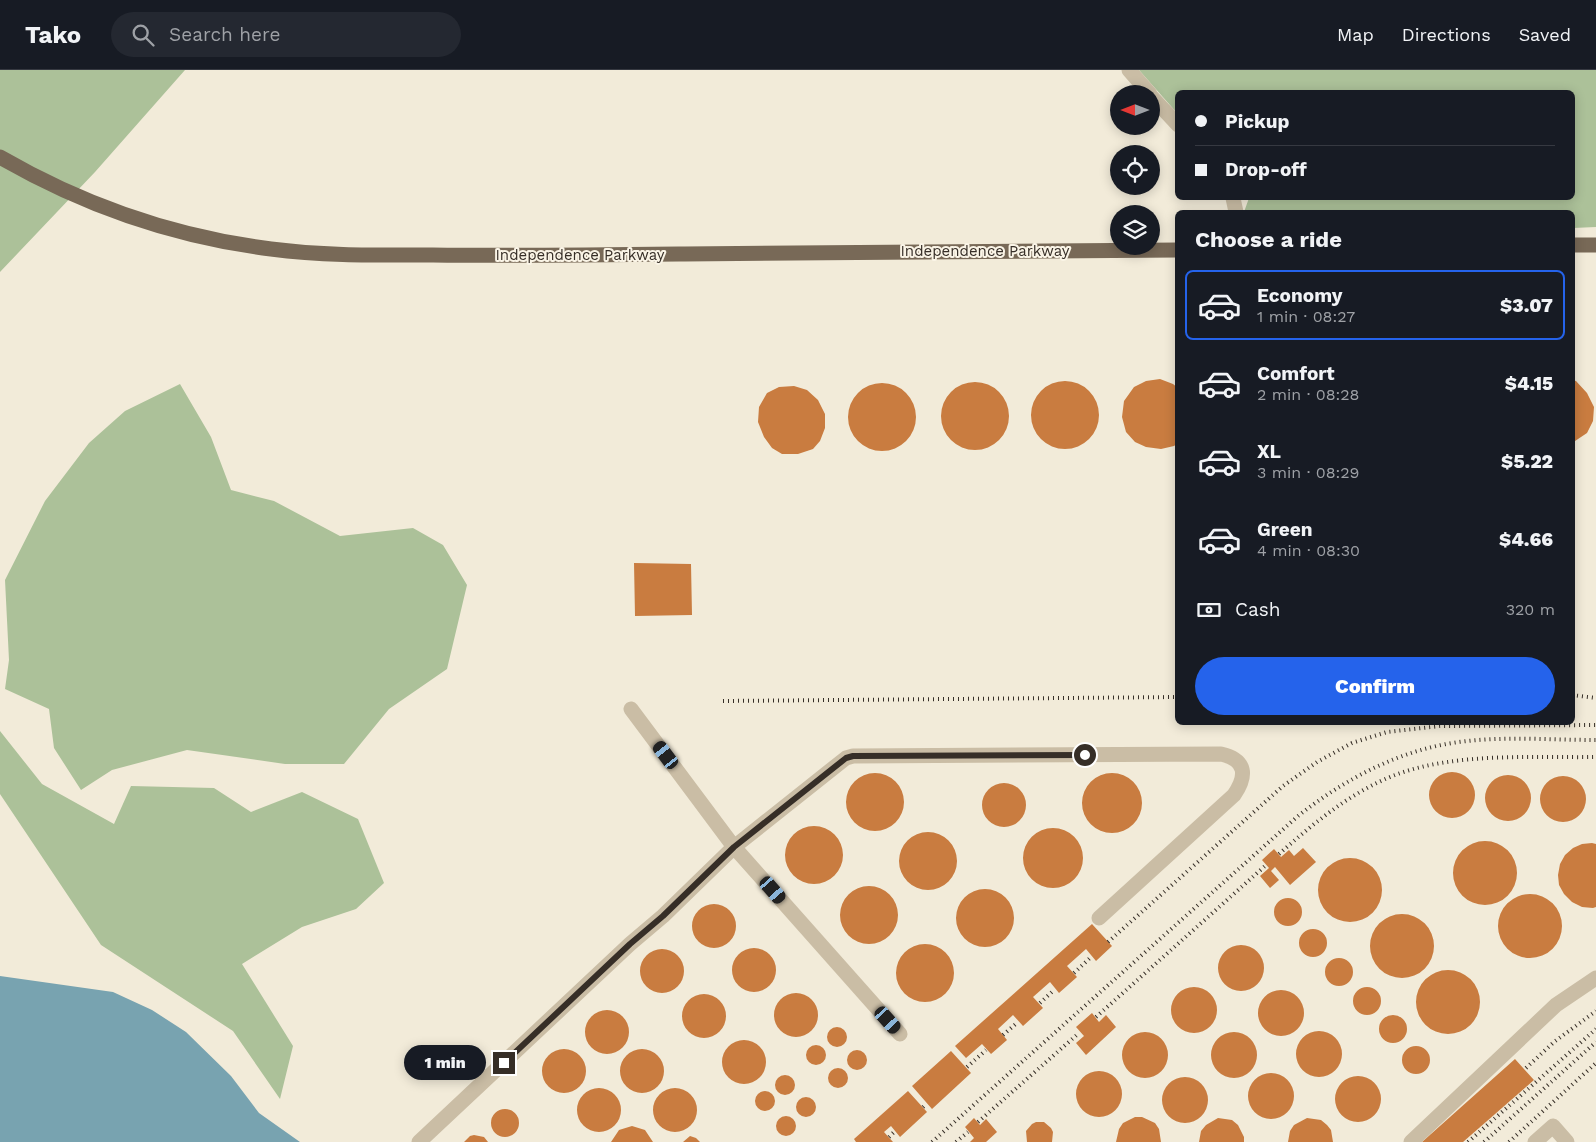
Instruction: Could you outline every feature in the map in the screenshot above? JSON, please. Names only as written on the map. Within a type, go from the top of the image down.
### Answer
[{"type":"main road","name":"Independence Parkway","points":[[0,157],[60,190],[154,224],[225,242],[272,250],[357,255],[510,256],[1175,250]]},
{"type":"main road","points":[[1575,245],[1596,245]]},
{"type":"street","points":[[1129,70],[1142,85]]},
{"type":"street","points":[[1160,106],[1175,122]]},
{"type":"street","points":[[631,709],[734,847],[900,1034]]},
{"type":"street","points":[[420,1142],[630,944],[663,916],[734,847],[846,758],[853,756],[1221,754],[1231,756],[1242,769],[1243,778],[1234,796],[1099,918]]},
{"type":"street","points":[[1411,1142],[1556,1005],[1596,978]]},
{"type":"street","points":[[1535,1142],[1553,1126],[1567,1142]]},
{"type":"green space","points":[[0,70],[185,70],[95,172],[0,272]]},
{"type":"green space","points":[[1139,70],[1596,70],[1596,227],[1575,228],[1575,210],[1245,210],[1248,200],[1575,200],[1575,90],[1175,90],[1175,111],[1160,94],[1160,85],[1152,85]]},
{"type":"green space","points":[[180,384],[211,437],[231,490],[274,501],[340,536],[413,528],[443,545],[467,585],[447,669],[389,709],[344,764],[285,764],[187,750],[112,770],[81,790],[54,748],[49,709],[5,689],[9,660],[5,580],[45,501],[89,443],[125,411]]},
{"type":"green space","points":[[0,731],[42,784],[114,824],[131,786],[214,788],[251,812],[302,792],[358,819],[384,883],[356,909],[302,927],[242,964],[293,1046],[280,1099],[233,1031],[101,945],[0,794]]},
{"type":"water","points":[[0,976],[113,992],[152,1010],[186,1032],[231,1076],[259,1113],[300,1142],[0,1142]]},
{"type":"building","points":[[1160,379],[1175,386],[1174,446],[1161,449],[1146,447],[1135,442],[1126,432],[1122,417],[1124,401],[1134,387],[1146,381]]},
{"type":"building","points":[[1058,381],[1072,381],[1084,386],[1094,396],[1099,408],[1099,422],[1094,434],[1084,444],[1072,449],[1058,449],[1046,444],[1036,434],[1031,422],[1031,408],[1036,396],[1046,386]]},
{"type":"building","points":[[1575,381],[1587,393],[1594,407],[1593,421],[1587,433],[1575,441]]},
{"type":"building","points":[[968,382],[982,382],[994,387],[1004,397],[1009,409],[1009,423],[1004,435],[994,445],[982,450],[968,450],[956,445],[946,435],[941,423],[941,409],[946,397],[956,387]]},
{"type":"building","points":[[875,383],[889,383],[901,388],[911,398],[916,410],[916,424],[911,436],[901,446],[889,451],[875,451],[863,446],[853,436],[848,424],[848,410],[853,398],[863,388]]},
{"type":"building","points":[[794,386],[807,390],[818,400],[825,414],[825,428],[820,441],[813,449],[798,454],[782,454],[772,448],[764,437],[758,422],[759,407],[767,393],[779,387]]},
{"type":"building","points":[[634,563],[691,564],[692,615],[635,616]]},
{"type":"building","points":[[1452,772],[1465,776],[1471,782],[1475,795],[1471,808],[1465,814],[1452,818],[1439,814],[1433,808],[1429,795],[1433,782],[1439,776]]},
{"type":"building","points":[[869,773],[881,773],[896,781],[904,796],[904,808],[896,823],[881,831],[869,831],[854,823],[846,808],[846,796],[854,781]]},
{"type":"building","points":[[1112,773],[1129,778],[1137,786],[1142,803],[1137,820],[1129,828],[1112,833],[1095,828],[1087,820],[1082,803],[1087,786],[1095,778]]},
{"type":"building","points":[[1508,775],[1521,779],[1527,785],[1531,798],[1527,811],[1521,817],[1508,821],[1495,817],[1489,811],[1485,798],[1489,785],[1495,779]]},
{"type":"building","points":[[1563,776],[1576,780],[1582,786],[1586,799],[1582,812],[1576,818],[1563,822],[1550,818],[1544,812],[1540,799],[1544,786],[1550,780]]},
{"type":"building","points":[[1008,783],[1020,789],[1025,796],[1025,814],[1020,821],[1013,826],[1000,827],[992,824],[985,817],[982,801],[985,793],[992,786]]},
{"type":"building","points":[[808,826],[820,826],[835,834],[843,849],[843,861],[835,876],[820,884],[808,884],[793,876],[785,861],[785,849],[793,834]]},
{"type":"building","points":[[1053,828],[1070,833],[1078,841],[1083,858],[1078,875],[1070,883],[1053,888],[1036,883],[1028,875],[1023,858],[1028,841],[1036,833]]},
{"type":"building","points":[[922,832],[934,832],[949,840],[957,855],[957,867],[949,882],[934,890],[922,890],[907,882],[899,867],[899,855],[907,840]]},
{"type":"building","points":[[1479,841],[1491,841],[1508,850],[1515,861],[1517,873],[1515,885],[1508,896],[1491,905],[1479,905],[1467,900],[1458,891],[1453,879],[1453,867],[1458,855],[1467,846]]},
{"type":"building","points":[[1582,844],[1596,844],[1596,907],[1593,908],[1582,907],[1572,902],[1559,885],[1558,875],[1560,864],[1565,855],[1573,848]]},
{"type":"building","points":[[1303,848],[1316,862],[1290,885],[1275,867],[1271,871],[1279,880],[1270,888],[1260,876],[1269,868],[1262,860],[1274,849],[1281,857],[1289,850],[1294,856]]},
{"type":"building","points":[[1344,858],[1356,858],[1373,867],[1380,878],[1382,890],[1380,902],[1373,913],[1356,922],[1344,922],[1332,917],[1323,908],[1318,896],[1318,884],[1323,872],[1332,863]]},
{"type":"building","points":[[863,886],[875,886],[890,894],[898,909],[898,921],[890,936],[875,944],[863,944],[848,936],[840,921],[840,909],[848,894]]},
{"type":"building","points":[[979,889],[991,889],[1006,897],[1014,912],[1014,924],[1006,939],[991,947],[979,947],[964,939],[956,924],[956,912],[964,897]]},
{"type":"building","points":[[1524,894],[1536,894],[1553,903],[1560,914],[1562,926],[1560,938],[1553,949],[1536,958],[1524,958],[1512,953],[1503,944],[1498,932],[1498,920],[1503,908],[1512,899]]},
{"type":"building","points":[[1288,898],[1298,902],[1302,912],[1298,922],[1288,926],[1278,922],[1274,912],[1278,902]]},
{"type":"building","points":[[714,904],[726,908],[732,914],[736,926],[732,938],[726,944],[714,948],[702,944],[696,938],[692,926],[696,914],[702,908]]},
{"type":"building","points":[[1396,914],[1408,914],[1425,923],[1432,934],[1434,946],[1432,958],[1425,969],[1408,978],[1396,978],[1384,973],[1375,964],[1370,952],[1370,940],[1375,928],[1384,919]]},
{"type":"building","points":[[1092,924],[1112,946],[1096,961],[1086,949],[1067,966],[1077,977],[1059,993],[1050,982],[1033,997],[1043,1008],[1023,1026],[1013,1015],[998,1029],[1007,1040],[991,1054],[982,1044],[966,1058],[955,1046]]},
{"type":"building","points":[[1313,929],[1323,933],[1327,943],[1323,953],[1313,957],[1303,953],[1299,943],[1303,933]]},
{"type":"building","points":[[919,944],[931,944],[946,952],[954,967],[954,979],[946,994],[931,1002],[919,1002],[904,994],[896,979],[896,967],[904,952]]},
{"type":"building","points":[[1241,945],[1254,949],[1260,955],[1264,968],[1260,981],[1254,987],[1241,991],[1228,987],[1222,981],[1218,968],[1222,955],[1228,949]]},
{"type":"building","points":[[754,948],[766,952],[772,958],[776,970],[772,982],[766,988],[754,992],[742,988],[736,982],[732,970],[736,958],[742,952]]},
{"type":"building","points":[[662,949],[674,953],[680,959],[684,971],[680,983],[674,989],[662,993],[650,989],[644,983],[640,971],[644,959],[650,953]]},
{"type":"building","points":[[1339,958],[1349,962],[1353,972],[1349,982],[1339,986],[1329,982],[1325,972],[1329,962]]},
{"type":"building","points":[[1442,970],[1454,970],[1471,979],[1478,990],[1480,1002],[1478,1014],[1471,1025],[1454,1034],[1442,1034],[1430,1029],[1421,1020],[1416,1008],[1416,996],[1421,984],[1430,975]]},
{"type":"building","points":[[1194,987],[1207,991],[1213,997],[1217,1010],[1213,1023],[1207,1029],[1194,1033],[1181,1029],[1175,1023],[1171,1010],[1175,997],[1181,991]]},
{"type":"building","points":[[1367,987],[1377,991],[1381,1001],[1377,1011],[1367,1015],[1357,1011],[1353,1001],[1357,991]]},
{"type":"building","points":[[1281,990],[1294,994],[1300,1000],[1304,1013],[1300,1026],[1294,1032],[1281,1036],[1268,1032],[1262,1026],[1258,1013],[1262,1000],[1268,994]]},
{"type":"building","points":[[796,993],[808,997],[814,1003],[818,1015],[814,1027],[808,1033],[796,1037],[784,1033],[778,1027],[774,1015],[778,1003],[784,997]]},
{"type":"building","points":[[704,994],[716,998],[722,1004],[726,1016],[722,1028],[716,1034],[704,1038],[692,1034],[686,1028],[682,1016],[686,1004],[692,998]]},
{"type":"building","points":[[607,1010],[619,1014],[625,1020],[629,1032],[625,1044],[619,1050],[607,1054],[595,1050],[589,1044],[585,1032],[589,1020],[595,1014]]},
{"type":"building","points":[[1092,1013],[1099,1022],[1106,1015],[1116,1027],[1086,1055],[1076,1043],[1084,1036],[1076,1027]]},
{"type":"building","points":[[1393,1015],[1403,1019],[1407,1029],[1403,1039],[1393,1043],[1383,1039],[1379,1029],[1383,1019]]},
{"type":"building","points":[[837,1027],[844,1030],[847,1037],[844,1044],[837,1047],[830,1044],[827,1037],[830,1030]]},
{"type":"building","points":[[1319,1031],[1332,1035],[1338,1041],[1342,1054],[1338,1067],[1332,1073],[1319,1077],[1306,1073],[1300,1067],[1296,1054],[1300,1041],[1306,1035]]},
{"type":"building","points":[[1145,1032],[1158,1036],[1164,1042],[1168,1055],[1164,1068],[1158,1074],[1145,1078],[1132,1074],[1126,1068],[1122,1055],[1126,1042],[1132,1036]]},
{"type":"building","points":[[1234,1032],[1247,1036],[1253,1042],[1257,1055],[1253,1068],[1247,1074],[1234,1078],[1221,1074],[1215,1068],[1211,1055],[1215,1042],[1221,1036]]},
{"type":"building","points":[[744,1040],[756,1044],[762,1050],[766,1062],[762,1074],[756,1080],[744,1084],[732,1080],[726,1074],[722,1062],[726,1050],[732,1044]]},
{"type":"building","points":[[816,1045],[823,1048],[826,1055],[823,1062],[816,1065],[809,1062],[806,1055],[809,1048]]},
{"type":"building","points":[[1416,1046],[1426,1050],[1430,1060],[1426,1070],[1416,1074],[1406,1070],[1402,1060],[1406,1050]]},
{"type":"building","points":[[564,1049],[576,1053],[582,1059],[586,1071],[582,1083],[576,1089],[564,1093],[552,1089],[546,1083],[542,1071],[546,1059],[552,1053]]},
{"type":"building","points":[[642,1049],[654,1053],[660,1059],[664,1071],[660,1083],[654,1089],[642,1093],[630,1089],[624,1083],[620,1071],[624,1059],[630,1053]]},
{"type":"building","points":[[857,1050],[864,1053],[867,1060],[864,1067],[857,1070],[850,1067],[847,1060],[850,1053]]},
{"type":"building","points":[[951,1051],[971,1073],[932,1109],[912,1086]]},
{"type":"building","points":[[1515,1059],[1534,1080],[1463,1142],[1422,1142]]},
{"type":"building","points":[[838,1068],[845,1071],[848,1078],[845,1085],[838,1088],[831,1085],[828,1078],[831,1071]]},
{"type":"building","points":[[1099,1071],[1112,1075],[1118,1081],[1122,1094],[1118,1107],[1112,1113],[1099,1117],[1086,1113],[1080,1107],[1076,1094],[1080,1081],[1086,1075]]},
{"type":"building","points":[[1271,1073],[1284,1077],[1290,1083],[1294,1096],[1290,1109],[1284,1115],[1271,1119],[1258,1115],[1252,1109],[1248,1096],[1252,1083],[1258,1077]]},
{"type":"building","points":[[785,1075],[792,1078],[795,1085],[792,1092],[785,1095],[778,1092],[775,1085],[778,1078]]},
{"type":"building","points":[[1358,1076],[1371,1080],[1377,1086],[1381,1099],[1377,1112],[1371,1118],[1358,1122],[1345,1118],[1339,1112],[1335,1099],[1339,1086],[1345,1080]]},
{"type":"building","points":[[1185,1077],[1198,1081],[1204,1087],[1208,1100],[1204,1113],[1198,1119],[1185,1123],[1172,1119],[1166,1113],[1162,1100],[1166,1087],[1172,1081]]},
{"type":"building","points":[[599,1088],[611,1092],[617,1098],[621,1110],[617,1122],[611,1128],[599,1132],[587,1128],[581,1122],[577,1110],[581,1098],[587,1092]]},
{"type":"building","points":[[675,1088],[687,1092],[693,1098],[697,1110],[693,1122],[687,1128],[675,1132],[663,1128],[657,1122],[653,1110],[657,1098],[663,1092]]},
{"type":"building","points":[[765,1091],[772,1094],[775,1101],[772,1108],[765,1111],[758,1108],[755,1101],[758,1094]]},
{"type":"building","points":[[908,1091],[927,1112],[900,1137],[891,1126],[884,1132],[893,1142],[856,1142],[854,1139]]},
{"type":"building","points":[[806,1097],[813,1100],[816,1107],[813,1114],[806,1117],[799,1114],[796,1107],[799,1100]]},
{"type":"building","points":[[505,1109],[515,1113],[519,1123],[515,1133],[505,1137],[495,1133],[491,1123],[495,1113]]},
{"type":"building","points":[[786,1116],[793,1119],[796,1126],[793,1133],[786,1136],[779,1133],[776,1126],[779,1119]]},
{"type":"building","points":[[1135,1117],[1142,1117],[1155,1123],[1159,1129],[1161,1142],[1116,1142],[1119,1129],[1123,1123]]},
{"type":"building","points":[[974,1118],[980,1125],[986,1119],[997,1132],[986,1142],[970,1142],[974,1138],[965,1127]]},
{"type":"building","points":[[1218,1118],[1232,1120],[1238,1125],[1244,1137],[1244,1142],[1199,1142],[1201,1131],[1206,1125]]},
{"type":"building","points":[[1307,1118],[1321,1120],[1327,1125],[1331,1130],[1333,1142],[1288,1142],[1290,1131],[1294,1125]]},
{"type":"building","points":[[1036,1122],[1044,1122],[1051,1128],[1053,1132],[1052,1142],[1027,1142],[1026,1131]]},
{"type":"building","points":[[632,1126],[645,1130],[653,1142],[611,1142],[619,1130]]},
{"type":"building","points":[[474,1135],[484,1137],[488,1142],[464,1142]]},
{"type":"building","points":[[690,1136],[696,1138],[700,1142],[683,1142]]},
{"type":"railway","points":[[1575,695],[1596,698]]},
{"type":"railway","points":[[723,701],[1175,697]]},
{"type":"railway","points":[[1108,942],[1283,786],[1317,762],[1352,743],[1387,732],[1440,726],[1596,725]]},
{"type":"railway","points":[[932,1142],[1298,816],[1354,778],[1394,759],[1437,746],[1459,742],[1493,739],[1596,740]]},
{"type":"railway","points":[[1279,854],[1319,820],[1348,799],[1395,775],[1419,768],[1469,759],[1596,757]]},
{"type":"railway","points":[[1096,1017],[1265,866]]},
{"type":"railway","points":[[1074,973],[1091,957]]},
{"type":"railway","points":[[1040,1003],[1054,990]]},
{"type":"railway","points":[[1526,1068],[1554,1042],[1596,1011]]},
{"type":"railway","points":[[1003,1035],[1018,1022]]},
{"type":"railway","points":[[1468,1142],[1596,1029]]},
{"type":"railway","points":[[978,1122],[1079,1033]]},
{"type":"railway","points":[[1484,1142],[1596,1042]]},
{"type":"railway","points":[[967,1067],[986,1050]]},
{"type":"railway","points":[[1509,1142],[1596,1063]]},
{"type":"railway","points":[[923,1107],[926,1104]]},
{"type":"railway","points":[[889,1137],[894,1132]]},
{"type":"railway","points":[[956,1142],[968,1132]]},
{"type":"route","points":[[504,1063],[630,944],[663,916],[734,847],[846,758],[853,756],[1085,755]]}]
